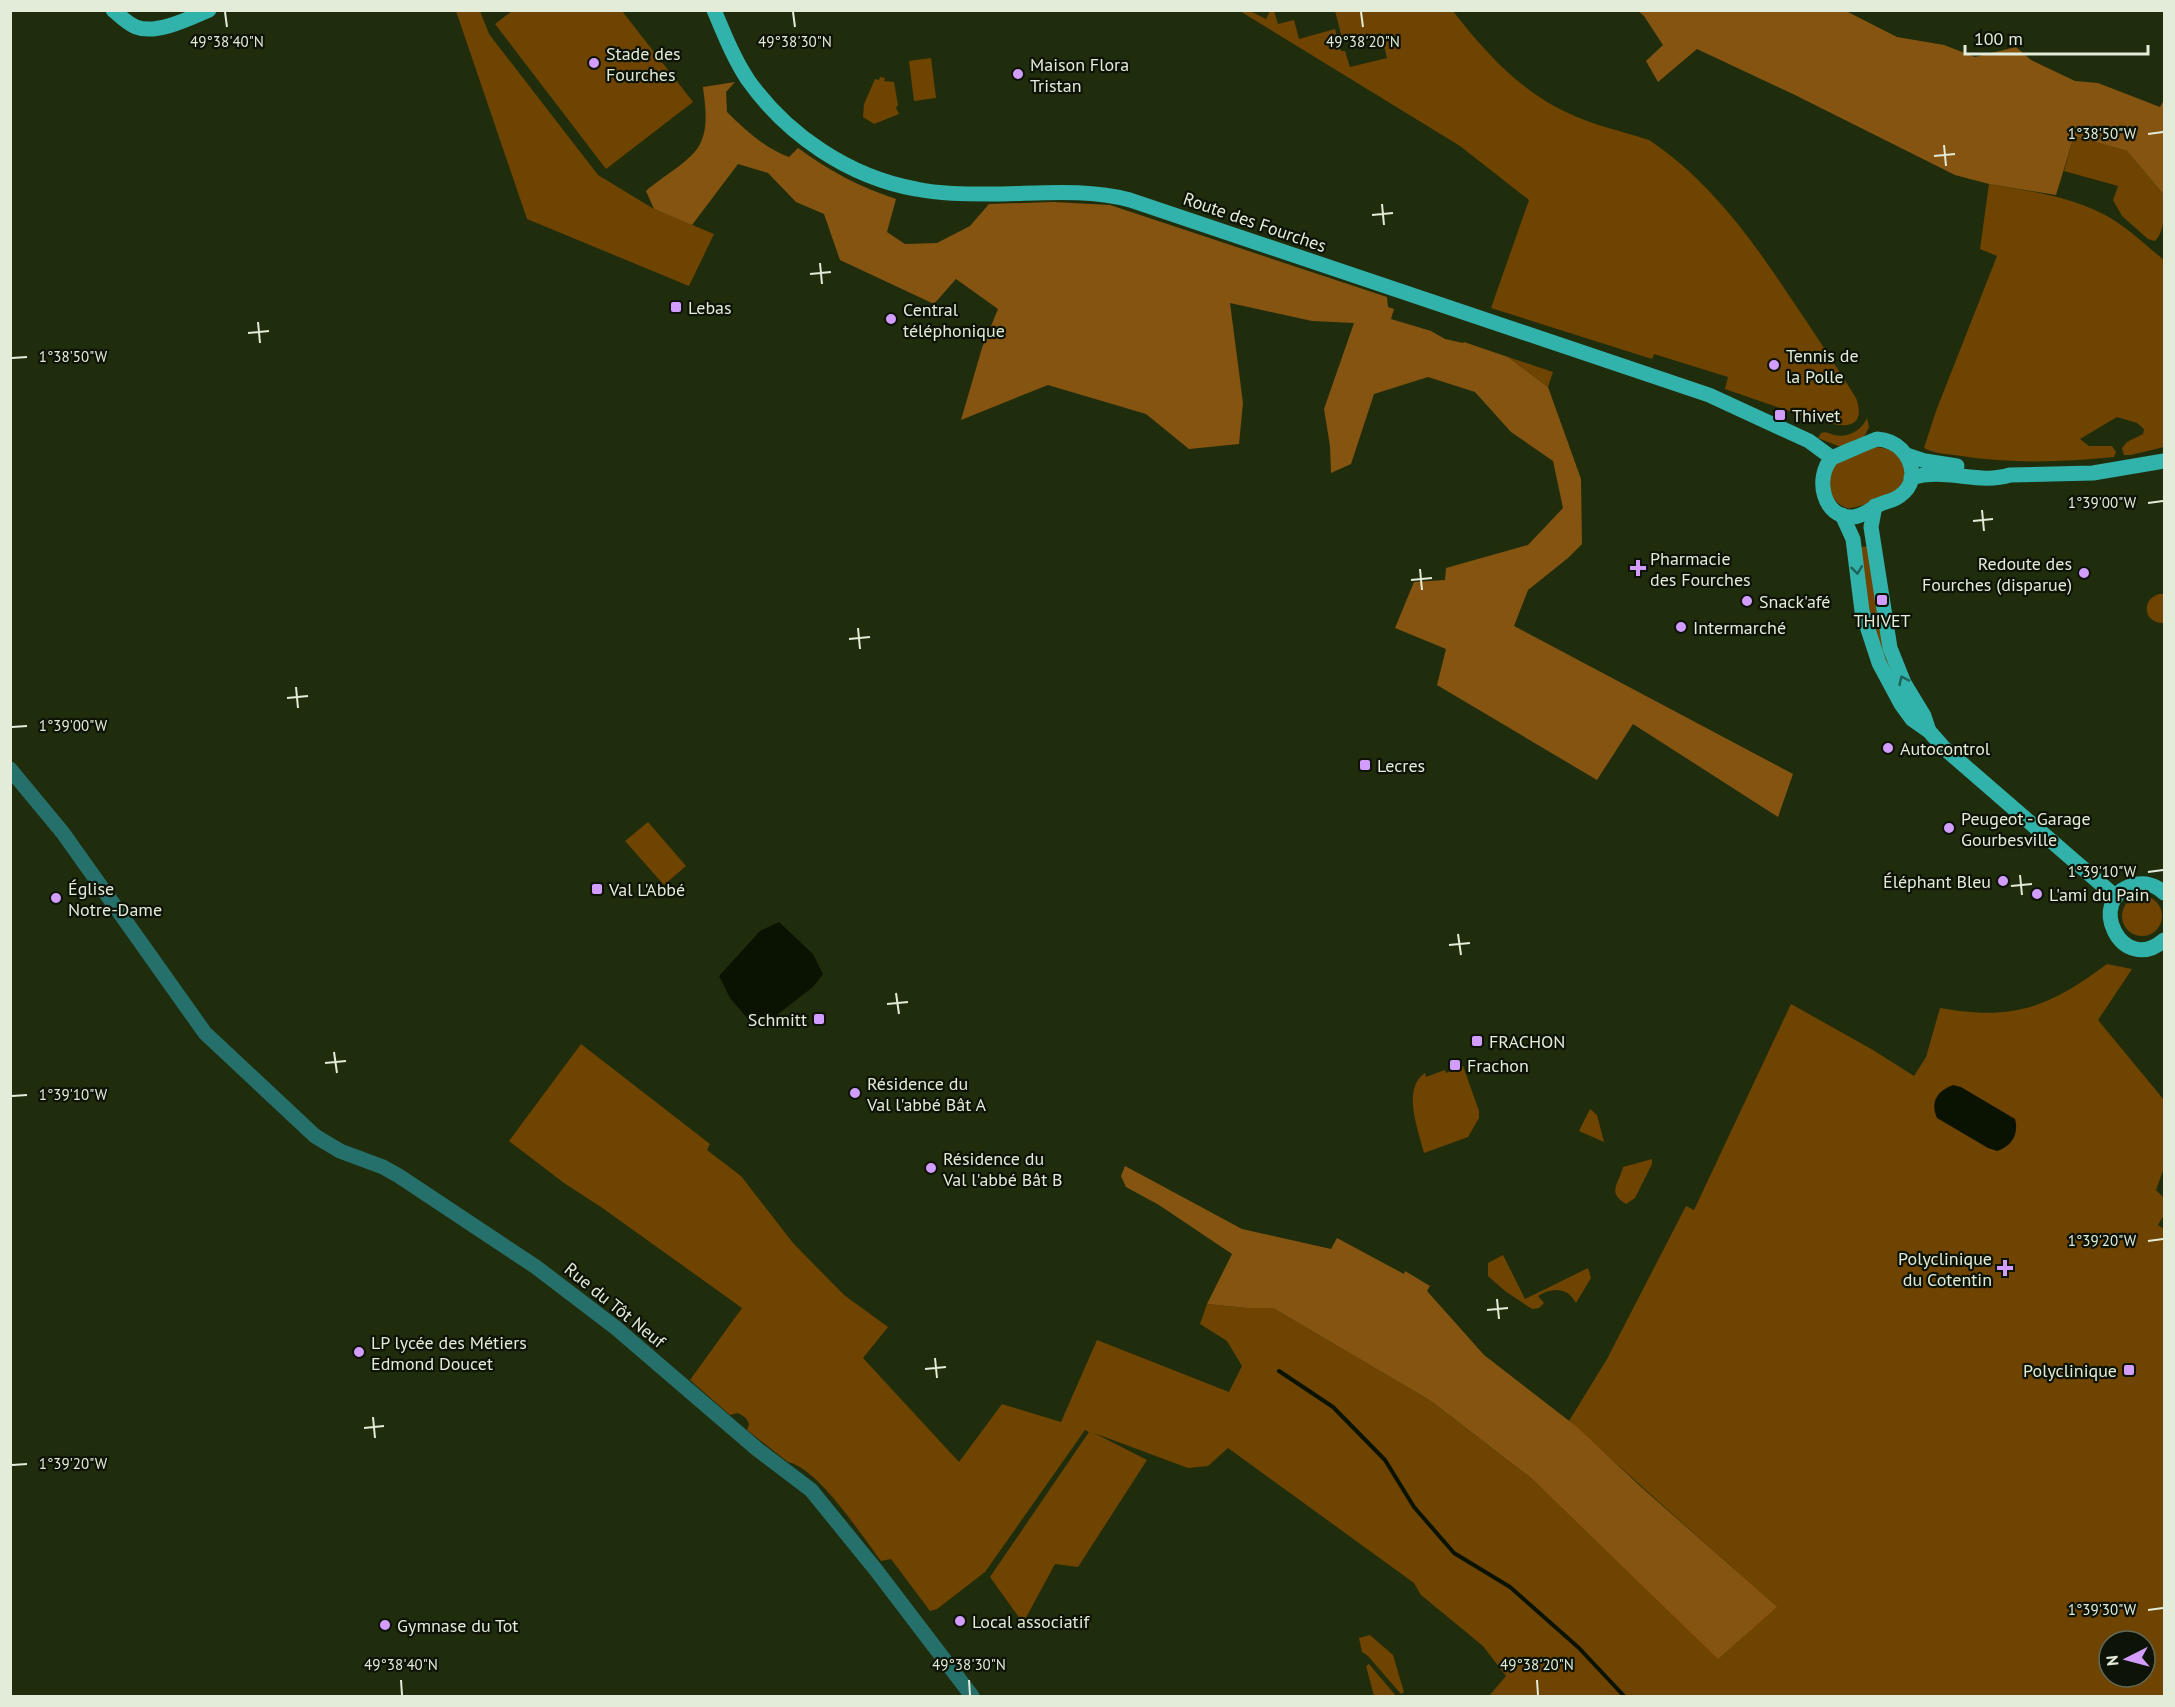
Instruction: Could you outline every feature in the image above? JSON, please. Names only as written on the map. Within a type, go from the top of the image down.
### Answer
[{"type":"main road","points":[[113,10],[134,27],[150,30],[209,10]]},
{"type":"main road","name":"Route des Fourches","points":[[714,10],[747,78],[762,99],[811,143],[836,160],[856,169],[899,185],[929,192],[987,194],[1077,192],[1130,200],[1709,395],[1809,441],[1832,458]]},
{"type":"main road","points":[[1877,439],[1890,442],[1903,449],[1907,455],[1911,478],[1908,487],[1900,496],[1852,517],[1842,514],[1829,505],[1822,487],[1823,475],[1832,458],[1877,439]]},
{"type":"main road","points":[[1907,455],[1934,463],[1999,471],[2010,475]]},
{"type":"main road","points":[[1911,478],[1933,474],[1998,479],[2010,475],[2093,473],[2164,461]]},
{"type":"main road","points":[[1875,506],[1871,526],[1890,648],[1904,683],[1924,716],[1929,732]]},
{"type":"main road","points":[[1842,514],[1853,539],[1862,611],[1872,648],[1901,704],[1912,719],[1944,748],[2116,897]]},
{"type":"main road","points":[[2163,944],[2146,949],[2125,944],[2111,927],[2110,917],[2111,906],[2116,897],[2129,886],[2137,884],[2154,886],[2164,893]]},
{"type":"street","name":"Rue du Tôt Neuf","points":[[10,769],[63,833],[205,1033],[315,1136],[340,1151],[383,1167],[399,1176],[536,1267],[616,1328],[757,1449],[810,1490],[876,1570],[972,1696]]},
{"type":"shaded area","points":[[456,11],[480,11],[489,34],[598,175],[654,209],[714,234],[689,286],[527,219]]},
{"type":"shaded area","name":"Stade des Fourches","points":[[512,11],[622,11],[693,102],[606,169],[495,24]]},
{"type":"shaded area","points":[[1240,11],[1250,11],[1266,19],[1270,11],[1274,11],[1278,24],[1294,20],[1299,39],[1335,29],[1341,51],[1345,51],[1350,67],[1387,58],[1381,33],[1343,42],[1335,11],[1453,11],[1490,55],[1533,93],[1576,117],[1649,140],[1691,173],[1710,192],[1760,253],[1856,398],[1859,408],[1856,421],[1846,425],[1821,422],[1725,389],[1728,377],[1654,354],[1652,359],[1491,308],[1529,200],[1460,146]]},
{"type":"shaded area","points":[[1638,11],[1846,11],[1897,37],[1944,45],[1975,57],[2016,47],[2031,60],[2075,81],[2098,83],[2160,107],[2164,100],[2164,195],[2127,151],[2074,136],[2056,195],[1989,184],[1955,175],[1697,49],[1658,82],[1646,61],[1663,45],[1644,16]]},
{"type":"shaded area","points":[[931,58],[936,98],[914,101],[909,61]]},
{"type":"shaded area","points":[[880,77],[885,78],[884,81],[894,82],[898,105],[896,108],[899,114],[874,124],[863,117],[864,104],[875,79],[879,80]]},
{"type":"shaded area","points":[[735,82],[726,92],[727,112],[772,149],[789,157],[798,148],[845,178],[896,199],[887,232],[905,244],[937,243],[970,226],[989,204],[1053,202],[1110,205],[1387,297],[1388,307],[1394,309],[1391,319],[1431,331],[1445,339],[1464,342],[1508,357],[1548,387],[1581,479],[1582,544],[1528,590],[1514,626],[1793,774],[1778,817],[1633,724],[1597,780],[1437,685],[1446,649],[1395,628],[1414,582],[1445,580],[1446,568],[1528,545],[1563,508],[1553,461],[1511,432],[1475,392],[1428,377],[1374,394],[1351,464],[1331,473],[1330,446],[1324,409],[1354,323],[1312,321],[1230,303],[1243,403],[1239,444],[1189,449],[1146,414],[1048,385],[961,420],[982,348],[998,309],[956,279],[934,304],[840,260],[824,214],[796,202],[768,173],[738,164],[692,225],[654,209],[646,191],[690,157],[703,137],[706,116],[703,87]]},
{"type":"shaded area","points":[[2074,136],[2127,151],[2164,195],[2163,226],[2155,241],[2148,239],[2122,216],[2113,200],[2118,186],[2064,171]]},
{"type":"shaded area","points":[[1989,184],[2046,194],[2101,213],[2118,223],[2164,260],[2164,447],[2124,455],[2122,448],[2127,442],[2143,434],[2144,429],[2137,423],[2117,417],[2080,439],[2089,446],[2112,446],[2116,452],[2114,457],[2018,461],[1980,459],[1933,452],[1924,448],[1936,411],[1997,256],[1980,249]]},
{"type":"shaded area","points":[[1508,357],[1553,372],[1548,387]]},
{"type":"shaded area","points":[[1867,418],[1869,427],[1864,437],[1841,447],[1818,438],[1821,433],[1825,432],[1839,436],[1854,432]]},
{"type":"shaded area","points":[[1876,447],[1885,448],[1898,455],[1904,470],[1904,480],[1901,485],[1889,495],[1865,504],[1851,508],[1841,505],[1835,500],[1829,488],[1833,468],[1840,461]]},
{"type":"shaded area","points":[[1870,546],[1893,683],[1870,620],[1859,547]]},
{"type":"shaded area","points":[[2159,594],[2164,594],[2164,623],[2152,620],[2147,611],[2149,601]]},
{"type":"shaded area","points":[[648,822],[686,866],[664,885],[625,841]]},
{"type":"shaded area","points":[[2142,896],[2156,902],[2162,916],[2156,930],[2142,936],[2128,930],[2122,916],[2128,902]]},
{"type":"shaded area","points":[[779,922],[813,954],[823,974],[813,987],[769,1021],[747,1018],[730,998],[719,976],[760,931]]},
{"type":"shaded area","points":[[2107,964],[2132,969],[2098,1020],[2164,1100],[2164,1168],[2156,1190],[2164,1198],[2164,1215],[2158,1225],[2164,1229],[2164,1696],[1489,1696],[1506,1676],[1483,1646],[1421,1595],[1414,1583],[1228,1448],[1208,1466],[1188,1468],[1094,1433],[1147,1460],[1078,1567],[1055,1564],[1023,1623],[990,1577],[1089,1432],[1085,1430],[985,1572],[937,1609],[930,1611],[891,1559],[881,1561],[839,1504],[813,1476],[788,1462],[747,1430],[749,1424],[746,1418],[738,1413],[730,1415],[690,1380],[742,1308],[564,1183],[509,1141],[581,1044],[710,1144],[707,1150],[741,1176],[793,1243],[844,1295],[888,1327],[863,1358],[959,1462],[1002,1404],[1061,1422],[1097,1340],[1229,1392],[1242,1366],[1227,1341],[1200,1324],[1207,1304],[1273,1308],[1431,1401],[1531,1478],[1718,1658],[1776,1607],[1569,1421],[1607,1359],[1686,1206],[1694,1210],[1791,1004],[1914,1076],[1926,1057],[1940,1008],[1989,1013],[2009,1011],[2047,1001]]},
{"type":"shaded area","points":[[1463,1066],[1479,1111],[1479,1118],[1468,1137],[1424,1153],[1413,1099],[1418,1080],[1425,1073],[1426,1077],[1445,1070],[1446,1073]]},
{"type":"shaded area","points":[[1953,1085],[1961,1087],[2015,1119],[2015,1134],[2007,1146],[1997,1151],[1988,1148],[1937,1118],[1934,1107],[1936,1098],[1943,1090]]},
{"type":"shaded area","points":[[1590,1109],[1597,1115],[1604,1142],[1579,1131]]},
{"type":"shaded area","points":[[1652,1159],[1652,1164],[1635,1198],[1626,1204],[1620,1200],[1615,1192],[1623,1167]]},
{"type":"shaded area","points":[[1125,1166],[1242,1229],[1331,1249],[1337,1238],[1404,1274],[1405,1271],[1430,1286],[1427,1291],[1484,1355],[1577,1427],[1777,1607],[1718,1659],[1531,1478],[1431,1401],[1273,1308],[1207,1304],[1232,1254],[1159,1205],[1126,1187],[1121,1176]]},
{"type":"shaded area","points":[[1503,1255],[1525,1299],[1588,1268],[1591,1278],[1576,1303],[1564,1291],[1554,1290],[1538,1296],[1544,1303],[1539,1308],[1532,1309],[1505,1291],[1488,1276],[1488,1263]]},
{"type":"shaded area","points":[[1370,1635],[1393,1655],[1404,1692],[1401,1694],[1362,1652],[1359,1638]]},
{"type":"shaded area","points":[[1369,1664],[1396,1696],[1374,1696],[1366,1666]]},
{"type":"waterway","points":[[1279,1371],[1333,1407],[1385,1460],[1414,1507],[1454,1553],[1510,1587],[1579,1648],[1624,1696]]},
{"type":"place","name":"Stade des Fourches","points":[[594,63]]},
{"type":"place","name":"Maison Flora Tristan","points":[[1018,74]]},
{"type":"place","name":"Lebas","points":[[676,307]]},
{"type":"place","name":"Central téléphonique","points":[[891,319]]},
{"type":"place","name":"Tennis de la Polle","points":[[1774,365]]},
{"type":"place","name":"Thivet","points":[[1780,415]]},
{"type":"place","name":"Pharmacie des Fourches","points":[[1638,568]]},
{"type":"place","name":"Redoute des Fourches (disparue)","points":[[2084,573]]},
{"type":"place","name":"THIVET","points":[[1882,600]]},
{"type":"place","name":"Snack'afé","points":[[1747,601]]},
{"type":"place","name":"Intermarché","points":[[1681,627]]},
{"type":"place","name":"Autocontrol","points":[[1888,748]]},
{"type":"place","name":"Lecres","points":[[1365,765]]},
{"type":"place","name":"Peugeot - Garage Gourbesville","points":[[1949,828]]},
{"type":"place","name":"Éléphant Bleu","points":[[2003,881]]},
{"type":"place","name":"Val L'Abbé","points":[[597,889]]},
{"type":"place","name":"L'ami du Pain","points":[[2037,894]]},
{"type":"place","name":"Église Notre-Dame","points":[[56,898]]},
{"type":"place","name":"Schmitt","points":[[819,1019]]},
{"type":"place","name":"FRACHON","points":[[1477,1041]]},
{"type":"place","name":"Frachon","points":[[1455,1065]]},
{"type":"place","name":"Résidence du Val l'abbé Bât A","points":[[855,1093]]},
{"type":"place","name":"Résidence du Val l'abbé Bât B","points":[[931,1168]]},
{"type":"place","name":"Polyclinique du Cotentin","points":[[2005,1268]]},
{"type":"place","name":"LP lycée des Métiers Edmond Doucet","points":[[359,1352]]},
{"type":"place","name":"Polyclinique","points":[[2129,1370]]},
{"type":"place","name":"Local associatif","points":[[960,1621]]},
{"type":"place","name":"Gymnase du Tot","points":[[385,1625]]}]
